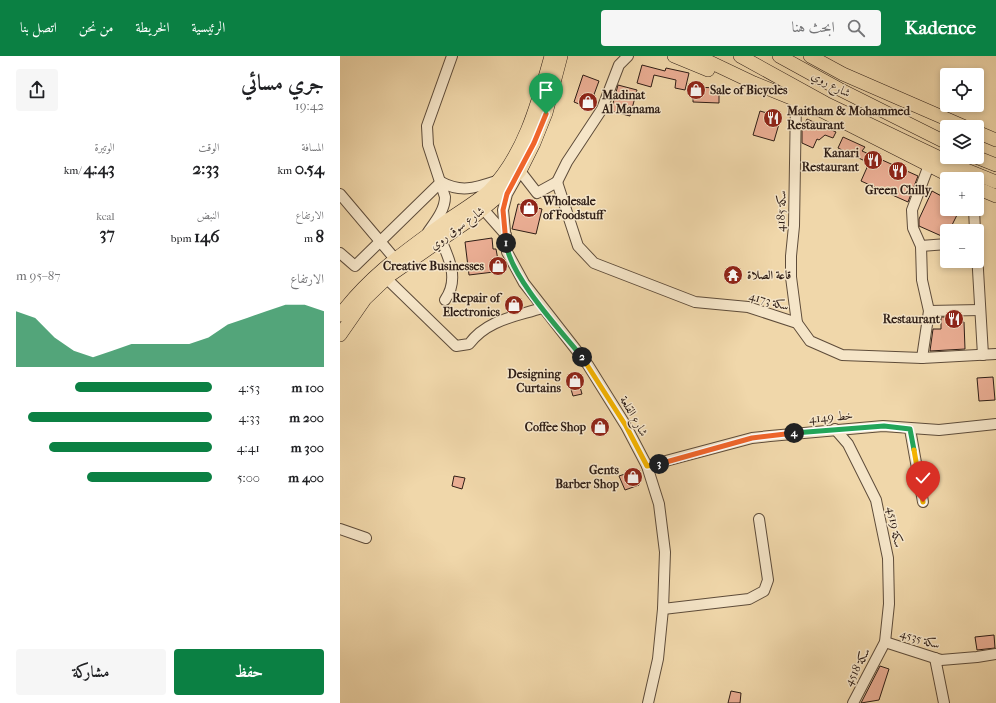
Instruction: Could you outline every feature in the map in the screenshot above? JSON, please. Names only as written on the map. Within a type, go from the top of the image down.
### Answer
[{"type":"main road","name":"شارع سوق روي","points":[[341,312],[359,290],[381,269],[487,192],[507,167],[535,113],[551,56]]},
{"type":"main road","name":"شارع سوق روي","points":[[340,335],[365,300],[386,279],[483,209],[495,199],[520,171],[546,114],[561,56]]},
{"type":"main road","points":[[674,56],[728,78],[754,83]]},
{"type":"main road","points":[[697,56],[754,83],[816,108],[942,172]]},
{"type":"main road","name":"شارع روي","points":[[740,56],[825,103],[959,167],[996,182]]},
{"type":"main road","name":"شارع روي","points":[[779,56],[839,89],[940,140]]},
{"type":"main road","points":[[810,56],[843,74],[949,120]]},
{"type":"main road","points":[[984,135],[996,140]]},
{"type":"main road","points":[[984,160],[996,165]]},
{"type":"main road","points":[[984,191],[996,196]]},
{"type":"street","points":[[424,238],[439,217],[445,202],[441,182],[428,145],[427,126],[452,56]]},
{"type":"street","points":[[520,171],[537,193],[557,182],[567,162],[602,109],[619,65],[628,56]]},
{"type":"street","name":"سكة 4185","points":[[796,100],[794,226],[791,263],[797,323]]},
{"type":"street","points":[[922,358],[929,311],[922,280],[921,246],[913,228],[912,210],[929,165]]},
{"type":"street","name":"شارع القلعة","points":[[520,171],[507,194],[503,210],[507,252],[524,283],[588,365],[626,426],[647,466],[659,504],[665,552],[663,609],[658,659],[648,703]]},
{"type":"street","points":[[441,182],[450,188],[459,190],[483,186],[496,181]]},
{"type":"street","points":[[340,253],[354,266],[441,182]]},
{"type":"street","name":"سكة 4173","points":[[557,182],[578,246],[594,263],[695,302],[748,307],[797,323],[810,341],[842,355],[922,358],[996,354]]},
{"type":"street","points":[[340,194],[395,259]]},
{"type":"street","points":[[483,209],[506,235]]},
{"type":"street","points":[[441,240],[448,256],[453,275],[452,287],[445,300]]},
{"type":"street","points":[[921,246],[940,245]]},
{"type":"street","points":[[978,268],[983,355]]},
{"type":"street","points":[[386,279],[456,346],[469,344],[476,335],[489,325],[542,308]]},
{"type":"street","points":[[929,311],[980,310]]},
{"type":"street","name":"4149 خط","points":[[647,466],[752,438],[835,429],[884,426],[939,430],[996,424]]},
{"type":"street","name":"سكة 4519","points":[[835,429],[848,444],[876,500],[888,558],[889,604],[885,642]]},
{"type":"street","points":[[910,429],[923,502]]},
{"type":"street","points":[[663,609],[749,599],[764,591],[768,580],[759,520]]},
{"type":"street","points":[[340,529],[366,538]]},
{"type":"street","name":"سكة 4535","points":[[885,642],[941,660],[996,654]]},
{"type":"street","name":"سكة 4518","points":[[853,703],[885,642]]},
{"type":"street","points":[[935,658],[944,703]]},
{"type":"building","points":[[642,65],[665,71],[666,68],[689,73],[685,90],[675,88],[676,80],[654,75],[651,87],[637,83]]},
{"type":"building","points":[[583,75],[599,81],[589,108],[574,102]]},
{"type":"building","points":[[618,85],[637,90],[630,116],[611,111]]},
{"type":"building","points":[[693,87],[719,88],[719,103],[693,102]]},
{"type":"building","points":[[760,111],[781,117],[774,141],[753,135]]},
{"type":"building","points":[[807,119],[836,132],[833,138],[825,135],[819,140],[817,139],[813,148],[802,143],[802,130]]},
{"type":"building","points":[[843,137],[865,147],[862,151],[918,176],[908,202],[861,181],[869,163],[838,148]]},
{"type":"building","points":[[932,191],[940,195],[940,216],[956,216],[952,224],[940,224],[940,235],[919,226],[919,219]]},
{"type":"building","points":[[518,204],[542,209],[536,234],[512,229]]},
{"type":"building","points":[[492,238],[493,249],[496,249],[498,260],[501,260],[502,271],[469,275],[465,242]]},
{"type":"building","name":"Repair of Electronics","points":[[519,300],[520,307],[509,310],[507,303]]},
{"type":"building","points":[[941,317],[958,317],[959,322],[964,322],[965,349],[930,351],[933,329],[941,329]]},
{"type":"building","points":[[577,376],[582,394],[573,396],[568,379]]},
{"type":"building","points":[[993,377],[995,400],[979,401],[977,378]]},
{"type":"building","name":"Coffee Shop","points":[[602,419],[608,430],[599,435],[592,424]]},
{"type":"building","points":[[634,471],[639,485],[625,490],[619,476]]},
{"type":"building","points":[[454,476],[465,478],[462,489],[452,486]]},
{"type":"building","points":[[994,635],[995,648],[977,650],[975,637]]},
{"type":"building","points":[[880,666],[889,669],[879,700],[861,703]]},
{"type":"building","points":[[731,691],[741,693],[740,703],[728,703]]},
{"type":"place","name":"Sale of Bicycles","points":[[696,90]]},
{"type":"place","name":"Madinat Al Manama","points":[[588,102]]},
{"type":"place","name":"Maitham & Mohammed Restaurant","points":[[773,118]]},
{"type":"place","name":"Kanari Restaurant","points":[[873,160]]},
{"type":"place","name":"Green Chilly","points":[[898,171]]},
{"type":"place","name":"Wholesale of Foodstuff","points":[[529,208]]},
{"type":"place","name":"Creative Businesses","points":[[498,266]]},
{"type":"place","name":"قاعة الصلاة","points":[[733,275]]},
{"type":"place","name":"Repair of Electronics","points":[[514,305]]},
{"type":"place","name":"Restaurant","points":[[954,319]]},
{"type":"place","name":"Designing Curtains","points":[[575,381]]},
{"type":"place","name":"Coffee Shop","points":[[600,427]]},
{"type":"place","name":"Gents Barber Shop","points":[[633,477]]},
{"type":"route","points":[[546,114],[534,143],[507,194],[503,210],[507,252],[524,283],[588,365],[626,426],[647,466],[752,438],[835,429],[884,426],[910,429],[923,502]]}]
